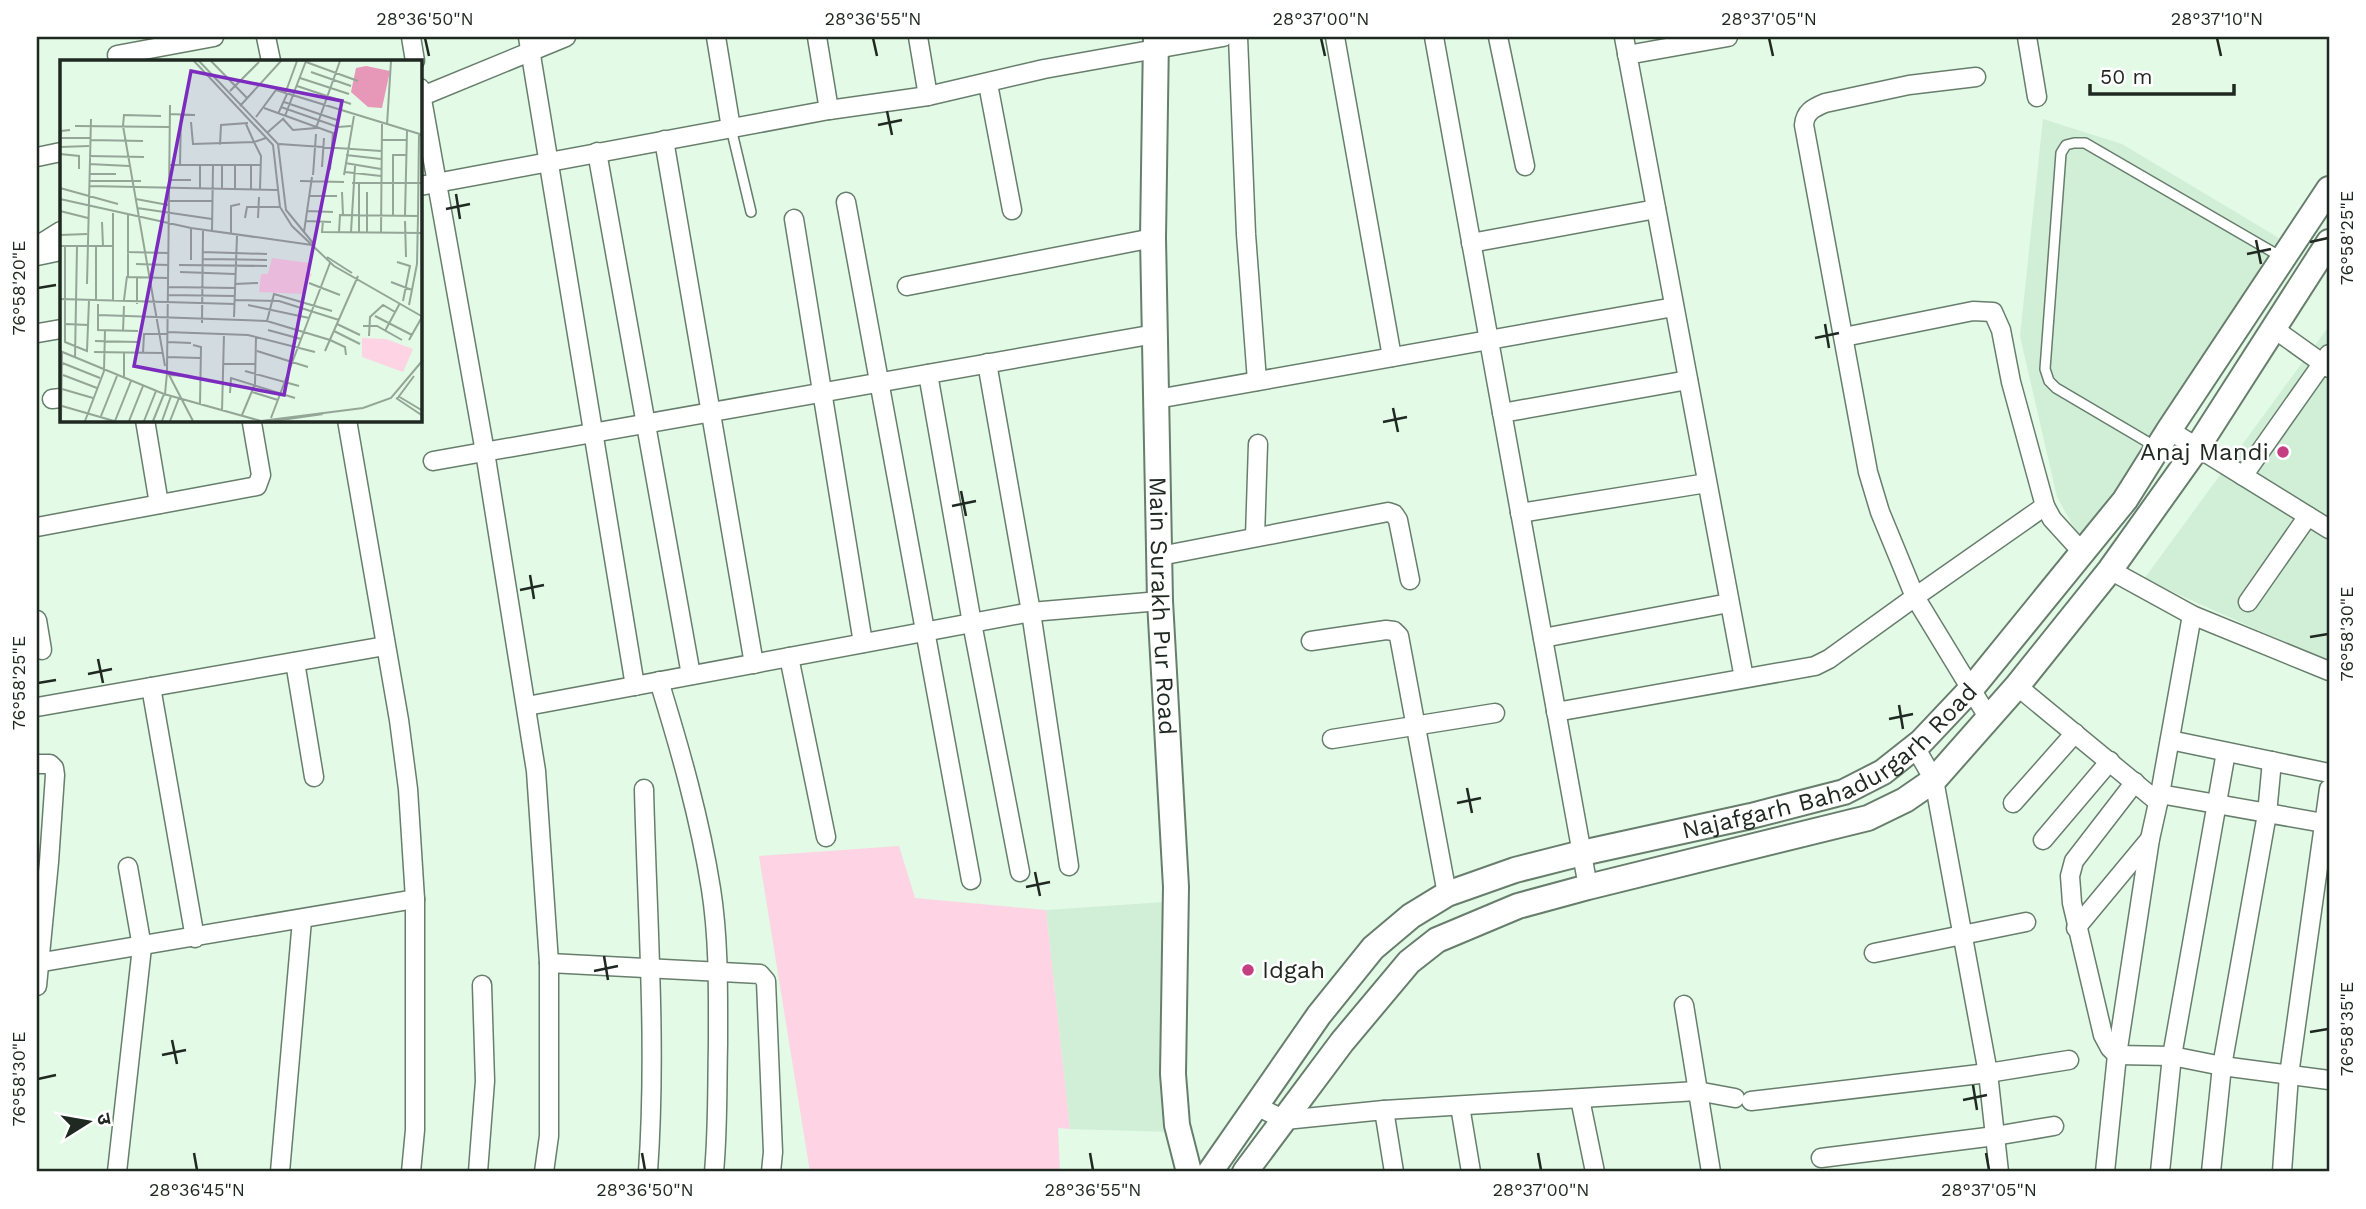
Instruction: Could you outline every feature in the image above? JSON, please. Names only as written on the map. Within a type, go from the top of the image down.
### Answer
[{"type":"main road","name":"Main Surakh Pur Road","points":[[1156,43],[1153,238],[1160,601],[1176,887],[1173,1074],[1177,1125],[1189,1172]]},
{"type":"main road","name":"Najafgarh Bahadurgarh Road","points":[[1210,1172],[1319,1015],[1373,948],[1411,916],[1447,894],[1515,870],[1844,792],[1883,772],[1914,747],[1972,688],[2125,500],[2329,189]]},
{"type":"main road","name":"Najafgarh Bahadurgarh Road","points":[[1245,1172],[1342,1042],[1409,962],[1437,940],[1518,906],[1868,818],[1905,800],[1934,780],[2017,686],[2110,570],[2197,448],[2329,242]]},
{"type":"street","points":[[116,51],[214,37]]},
{"type":"street","points":[[266,37],[271,60]]},
{"type":"street","points":[[411,37],[415,60]]},
{"type":"street","points":[[422,94],[529,43],[566,37]]},
{"type":"street","points":[[716,37],[731,128]]},
{"type":"street","points":[[817,37],[829,110]]},
{"type":"street","points":[[918,37],[928,96]]},
{"type":"street","points":[[428,185],[829,110],[928,96],[1156,43],[1223,37]]},
{"type":"street","points":[[1238,37],[1246,234],[1257,381]]},
{"type":"street","points":[[1335,37],[1392,357]]},
{"type":"street","points":[[1434,37],[1588,887]]},
{"type":"street","points":[[1498,37],[1525,166]]},
{"type":"street","points":[[1624,37],[1744,678]]},
{"type":"street","points":[[1627,55],[1728,37]]},
{"type":"street","points":[[2027,37],[2037,97]]},
{"type":"street","points":[[529,43],[635,685]]},
{"type":"street","points":[[1976,77],[1909,85],[1825,103],[1811,109],[1805,117],[1804,125],[1868,472],[1880,512],[1915,597],[1988,717]]},
{"type":"street","points":[[988,84],[1012,209]]},
{"type":"street","points":[[422,107],[428,185],[485,452],[527,706],[540,816],[549,963],[549,1136],[544,1172]]},
{"type":"street","points":[[664,140],[754,664]]},
{"type":"street","points":[[37,157],[60,152]]},
{"type":"street","points":[[597,152],[691,675]]},
{"type":"street","points":[[846,202],[971,880]]},
{"type":"street","points":[[1471,243],[1656,209]]},
{"type":"street","points":[[794,219],[863,643]]},
{"type":"street","points":[[37,246],[60,231]]},
{"type":"street","points":[[907,286],[1153,238]]},
{"type":"street","points":[[37,256],[60,251]]},
{"type":"street","points":[[1157,399],[1674,307]]},
{"type":"street","points":[[1844,337],[1973,311],[1993,312],[2001,330],[2011,382],[2045,506],[2052,519],[2083,553]]},
{"type":"street","points":[[2243,476],[2327,362],[2273,328]]},
{"type":"street","points":[[38,333],[60,329]]},
{"type":"street","points":[[433,461],[1155,334]]},
{"type":"street","points":[[988,363],[1031,612],[1069,866]]},
{"type":"street","points":[[928,374],[1020,872]]},
{"type":"street","points":[[1502,413],[1688,380]]},
{"type":"street","points":[[145,422],[159,505]]},
{"type":"street","points":[[347,422],[408,789],[415,899],[416,1105],[411,1172]]},
{"type":"street","points":[[37,527],[257,486],[261,475],[252,423]]},
{"type":"street","points":[[2163,439],[2197,448],[2329,529]]},
{"type":"street","points":[[1255,537],[1258,444]]},
{"type":"street","points":[[1520,513],[1707,483]]},
{"type":"street","points":[[1556,712],[1815,666],[1829,659],[2045,506]]},
{"type":"street","points":[[1160,556],[1388,512],[1394,514],[1398,520],[1410,580]]},
{"type":"street","points":[[2248,602],[2308,516]]},
{"type":"street","points":[[2110,570],[2192,615],[2329,671]]},
{"type":"street","points":[[527,706],[1031,612],[1160,601]]},
{"type":"street","points":[[1543,638],[1729,603]]},
{"type":"street","points":[[2105,1172],[2117,1055],[2150,839],[2192,615]]},
{"type":"street","points":[[37,620],[42,650]]},
{"type":"street","points":[[1311,641],[1394,631],[1399,636],[1447,894]]},
{"type":"street","points":[[37,707],[385,646]]},
{"type":"street","points":[[789,657],[826,837]]},
{"type":"street","points":[[295,663],[314,777]]},
{"type":"street","points":[[659,681],[678,744],[711,888],[716,931],[715,1172]]},
{"type":"street","points":[[2017,686],[2135,782],[2159,798],[2327,824]]},
{"type":"street","points":[[151,687],[195,938]]},
{"type":"street","points":[[1332,740],[1496,713]]},
{"type":"street","points":[[2013,803],[2075,733]]},
{"type":"street","points":[[2170,740],[2329,773]]},
{"type":"street","points":[[1914,747],[1934,780],[1988,1073],[1999,1172]]},
{"type":"street","points":[[2160,1172],[2172,1056],[2226,752]]},
{"type":"street","points":[[2043,840],[2110,761]]},
{"type":"street","points":[[2211,1172],[2222,1066],[2267,814],[2272,761]]},
{"type":"street","points":[[37,764],[50,764],[55,775],[37,986]]},
{"type":"street","points":[[2135,782],[2074,861],[2070,876],[2077,928],[2103,1035],[2110,1048],[2117,1055],[2172,1056],[2222,1066],[2329,1080]]},
{"type":"street","points":[[644,789],[651,968],[651,1126],[648,1172]]},
{"type":"street","points":[[2282,1172],[2289,1075],[2327,824],[2329,789]]},
{"type":"street","points":[[2077,928],[2150,839]]},
{"type":"street","points":[[117,1172],[142,947],[128,867]]},
{"type":"street","points":[[38,964],[415,899]]},
{"type":"street","points":[[280,1172],[302,920]]},
{"type":"street","points":[[1874,953],[2026,922]]},
{"type":"street","points":[[549,963],[760,974],[766,981],[773,1152],[771,1172]]},
{"type":"street","points":[[478,1172],[485,1081],[482,985]]},
{"type":"street","points":[[1684,1005],[1711,1172]]},
{"type":"street","points":[[1256,1106],[1285,1120],[1384,1110],[1697,1091],[1743,1100],[1988,1073],[2069,1060]]},
{"type":"street","points":[[1580,1099],[1595,1172]]},
{"type":"street","points":[[1460,1106],[1471,1172]]},
{"type":"street","points":[[1384,1110],[1394,1172]]},
{"type":"street","points":[[1821,1158],[2054,1126]]},
{"type":"lane","points":[[731,128],[751,212]]},
{"type":"lane","points":[[2163,439],[2056,388],[2049,381],[2045,369],[2061,153],[2066,145],[2085,144],[2283,258]]},
{"type":"shaded area","points":[[2043,119],[2122,144],[2279,238],[2083,544],[2057,497],[2020,336]]},
{"type":"shaded area","name":"Anaj Mandi","points":[[2329,326],[2329,662],[2144,579]]},
{"type":"shaded area","points":[[899,846],[915,898],[1046,910],[1070,1129],[1058,1128],[1060,1172],[810,1172],[759,856]]},
{"type":"shaded area","points":[[1165,902],[1171,1132],[1070,1129],[1046,910]]},
{"type":"place","name":"Anaj Mandi","points":[[2283,452]]},
{"type":"place","name":"Idgah","points":[[1248,970]]}]
